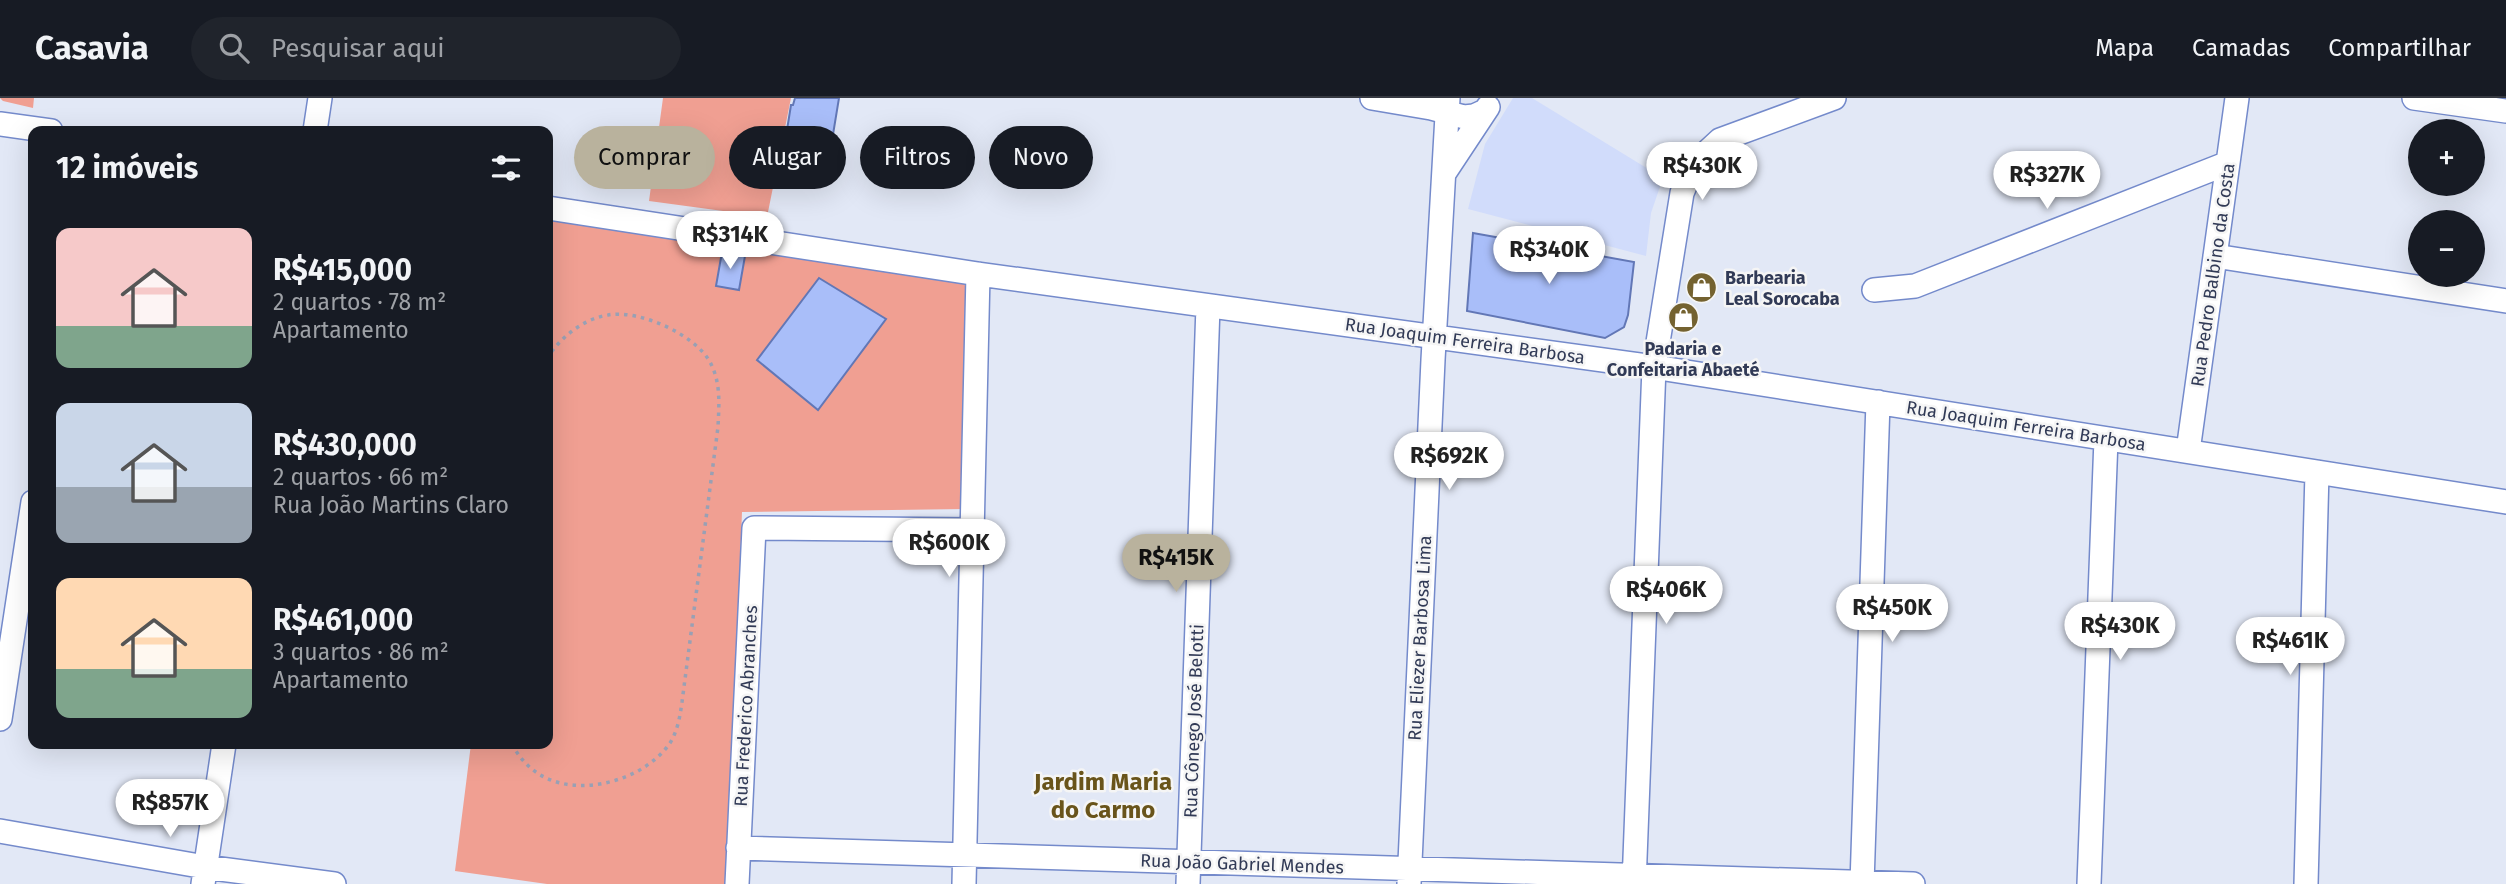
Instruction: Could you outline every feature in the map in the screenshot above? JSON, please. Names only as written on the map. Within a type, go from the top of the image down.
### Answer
[{"type":"street","points":[[316,126],[320,98]]},
{"type":"street","points":[[1372,98],[1448,105],[1464,117],[1474,116],[1489,105]]},
{"type":"street","points":[[1634,880],[1654,367],[1682,193],[1694,164],[1720,140],[1833,98]]},
{"type":"street","name":"Rua Pedro Balbino da Costa","points":[[2188,452],[2237,98]]},
{"type":"street","points":[[2414,98],[2506,111]]},
{"type":"street","name":"Rua Eliezer Barbosa Lima","points":[[1409,876],[1448,105]]},
{"type":"street","points":[[1444,174],[1489,105]]},
{"type":"street","points":[[0,124],[28,128]]},
{"type":"street","points":[[1874,290],[1915,286],[2228,163]]},
{"type":"street","name":"Rua Joaquim Ferreira Barbosa","points":[[553,209],[978,274],[1654,367],[2506,502]]},
{"type":"street","points":[[2215,256],[2506,301]]},
{"type":"street","points":[[964,884],[978,274]]},
{"type":"street","name":"Rua Cônego José Belotti","points":[[1188,873],[1208,306]]},
{"type":"street","points":[[1862,883],[1878,402]]},
{"type":"street","points":[[2090,884],[2106,439]]},
{"type":"street","points":[[2306,884],[2317,472]]},
{"type":"street","points":[[0,719],[19,571],[28,527]]},
{"type":"street","name":"Rua Frederico Abranches","points":[[737,884],[754,528],[972,530]]},
{"type":"street","points":[[204,876],[223,749]]},
{"type":"street","points":[[0,831],[204,876],[334,884]]},
{"type":"street","name":"Rua João Gabriel Mendes","points":[[738,848],[965,855],[1188,873],[1913,884]]},
{"type":"path","points":[[515,749],[533,771],[572,786],[590,786],[607,784],[634,772],[657,758],[669,744],[678,726],[682,702],[718,427],[720,391],[711,363],[696,344],[678,331],[638,317],[609,314],[582,325],[559,341],[553,350]]},
{"type":"shaded area","points":[[0,98],[34,98],[33,108],[3,101]]},
{"type":"shaded area","points":[[663,98],[791,98],[785,126],[729,126],[729,189],[773,189],[767,217],[649,201],[651,189],[715,189],[715,126],[659,126]]},
{"type":"shaded area","points":[[1513,98],[1532,98],[1663,178],[1651,213],[1646,256],[1468,209],[1485,144]]},
{"type":"shaded area","points":[[553,221],[970,285],[966,509],[742,512],[728,884],[547,884],[455,871],[470,749],[553,749]]},
{"type":"building","points":[[795,98],[839,98],[834,126],[788,126]]},
{"type":"building","points":[[1473,233],[1634,262],[1628,315],[1624,327],[1605,338],[1467,311]]},
{"type":"building","points":[[722,252],[745,256],[739,290],[716,286]]},
{"type":"building","points":[[819,278],[886,319],[818,410],[757,360]]},
{"type":"place","name":"Barbearia Leal Sorocaba","points":[[1702,288]]},
{"type":"place","name":"Padaria e Confeitaria Abaeté","points":[[1683,318]]},
{"type":"district","name":"Jardim Maria do Carmo","points":[[1103,796]]}]
